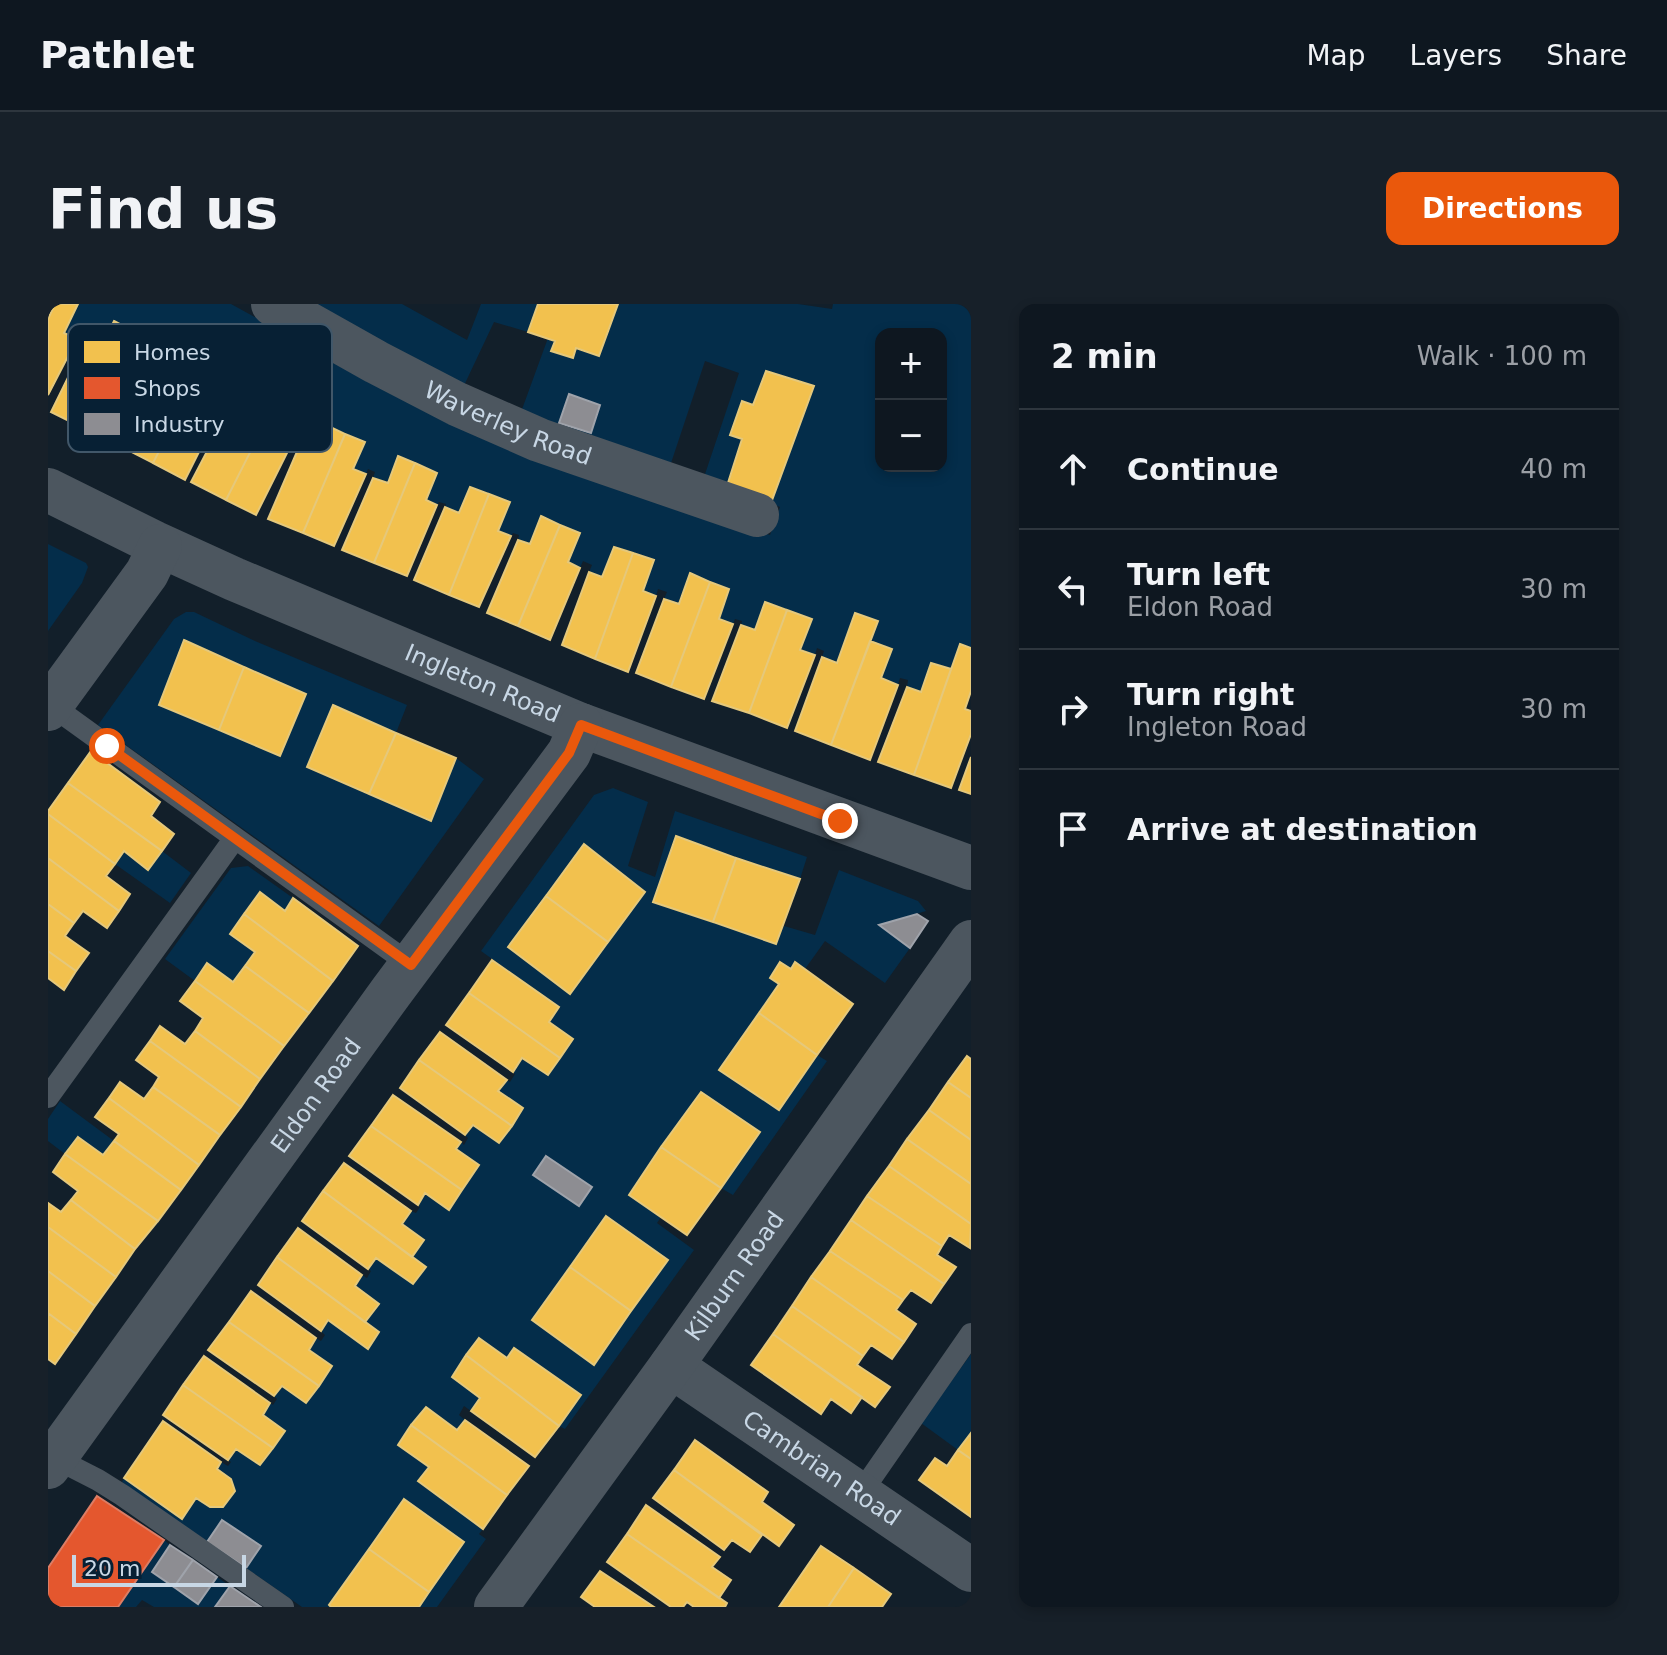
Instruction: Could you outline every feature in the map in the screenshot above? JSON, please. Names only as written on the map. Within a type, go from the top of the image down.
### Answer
[{"type":"street","name":"Waverley Road","points":[[273,304],[309,324]]},
{"type":"street","name":"Waverley Road","points":[[332,337],[457,404],[539,440],[757,515]]},
{"type":"street","name":"Ingleton Road","points":[[48,490],[234,579],[581,725],[971,868]]},
{"type":"street","points":[[50,707],[147,573],[160,546]]},
{"type":"street","name":"Eldon Road","points":[[50,1460],[569,753],[581,725]]},
{"type":"street","name":"Kilburn Road","points":[[496,1607],[971,942]]},
{"type":"street","name":"Cambrian Road","points":[[671,1366],[971,1570]]},
{"type":"lane","points":[[50,707],[411,965]]},
{"type":"lane","points":[[48,1097],[235,838]]},
{"type":"lane","points":[[860,1494],[971,1334]]},
{"type":"lane","points":[[50,1460],[98,1480],[122,1495],[283,1607]]},
{"type":"shaded area","points":[[78,304],[231,304],[267,324],[68,324]]},
{"type":"shaded area","points":[[296,304],[402,304],[467,340],[481,304],[538,304],[528,332],[494,322],[460,394]]},
{"type":"shaded area","points":[[618,304],[798,304],[832,309],[833,304],[971,304],[971,648],[960,644],[951,669],[931,663],[921,692],[907,687],[908,680],[900,678],[898,685],[881,678],[892,650],[870,641],[877,621],[855,613],[837,663],[822,657],[824,651],[817,648],[815,655],[800,650],[811,620],[765,603],[755,630],[741,625],[742,621],[735,619],[733,624],[719,619],[729,589],[690,574],[679,604],[664,599],[667,592],[658,589],[656,596],[643,591],[654,560],[614,547],[602,577],[589,572],[592,565],[583,561],[580,568],[568,562],[579,533],[541,516],[530,544],[518,540],[519,535],[513,533],[511,536],[498,531],[510,502],[471,487],[459,513],[445,507],[446,504],[439,502],[437,505],[426,500],[437,472],[399,457],[388,483],[373,478],[375,472],[368,469],[366,474],[353,469],[365,442],[332,428],[332,359],[653,497],[770,535],[780,507],[771,503],[813,386],[766,371],[753,405],[741,402],[730,435],[742,439],[726,489],[703,480],[739,373],[705,361],[668,472],[517,423],[548,338],[555,341],[552,352],[573,358],[576,348]],"holes":[[[568,394],[600,405],[590,433],[559,423]]]},
{"type":"shaded area","points":[[48,544],[86,563],[88,567],[82,583],[48,631]]},
{"type":"shaded area","points":[[186,612],[194,612],[407,705],[396,733],[307,768],[430,821],[456,758],[484,779],[379,926],[98,725],[174,619]],"holes":[[[184,640],[306,694],[280,756],[159,705]]]},
{"type":"shaded area","points":[[613,788],[648,802],[628,866],[655,877],[675,811],[807,857],[800,879],[676,836],[653,902],[776,944],[784,926],[815,935],[839,870],[918,901],[926,911],[879,925],[910,948],[885,983],[825,941],[805,969],[795,962],[791,969],[780,962],[770,978],[779,984],[720,1070],[779,1110],[817,1055],[827,1061],[733,1195],[721,1188],[760,1132],[701,1092],[629,1195],[661,1217],[657,1223],[694,1250],[565,1429],[559,1426],[581,1395],[515,1348],[507,1358],[479,1338],[452,1377],[480,1398],[471,1411],[464,1406],[459,1415],[465,1420],[457,1430],[426,1408],[398,1445],[429,1467],[418,1482],[483,1529],[479,1534],[486,1539],[437,1607],[419,1607],[464,1542],[404,1499],[329,1605],[331,1607],[302,1607],[246,1568],[261,1546],[222,1520],[207,1542],[122,1482],[124,1478],[181,1519],[196,1498],[210,1507],[223,1507],[235,1491],[231,1479],[217,1469],[221,1462],[228,1466],[231,1462],[228,1460],[236,1449],[260,1465],[285,1431],[263,1415],[270,1403],[273,1405],[277,1399],[274,1396],[282,1386],[306,1403],[331,1366],[309,1350],[316,1338],[321,1341],[325,1335],[321,1331],[328,1320],[367,1349],[379,1333],[365,1322],[378,1304],[355,1286],[362,1275],[367,1278],[371,1271],[368,1269],[376,1258],[425,1267],[412,1257],[424,1239],[402,1224],[411,1211],[416,1213],[425,1193],[449,1209],[456,1149],[461,1142],[464,1145],[468,1138],[465,1135],[473,1125],[500,1143],[523,1108],[498,1091],[507,1080],[510,1082],[522,1058],[548,1075],[573,1039],[549,1022],[559,1007],[481,951],[594,795]],"holes":[[[584,844],[645,892],[569,993],[509,947]],[[546,1156],[592,1187],[579,1206],[533,1175]],[[606,1216],[668,1260],[594,1364],[533,1320]]]},
{"type":"shaded area","points":[[124,851],[148,869],[162,851],[191,873],[170,903],[115,864]]},
{"type":"shaded area","points":[[248,866],[293,898],[285,911],[259,892],[230,933],[255,952],[233,982],[207,963],[195,981],[165,959],[231,868]]},
{"type":"shaded area","points":[[60,1101],[114,1141],[103,1155],[79,1137],[65,1154],[48,1141],[48,1119]]},
{"type":"shaded area","points":[[971,1354],[971,1433],[958,1450],[921,1423]]},
{"type":"shaded area","points":[[164,1540],[170,1545],[152,1572],[198,1604],[217,1577],[230,1586],[215,1607],[154,1607],[142,1600],[136,1607],[119,1607]]},
{"type":"building: Homes","points":[[55,304],[78,304],[64,333],[68,335],[68,356],[48,395],[48,319]]},
{"type":"building: Homes","points":[[538,304],[618,304],[599,356],[576,348],[573,358],[551,351],[555,341],[528,332]]},
{"type":"building: Homes","points":[[766,371],[814,386],[771,503],[726,489],[742,439],[730,435],[742,401],[753,405]]},
{"type":"building: Homes","points":[[68,378],[68,420],[51,412]]},
{"type":"building: Homes","points":[[332,428],[345,434],[303,533],[268,519],[297,452],[332,452]]},
{"type":"building: Homes","points":[[345,434],[365,442],[353,469],[366,474],[334,546],[303,533]]},
{"type":"building: Homes","points":[[132,452],[159,452],[153,463]]},
{"type":"building: Homes","points":[[159,452],[199,452],[185,480],[153,463]]},
{"type":"building: Homes","points":[[207,452],[250,452],[226,500],[191,482]]},
{"type":"building: Homes","points":[[250,452],[288,452],[256,515],[226,500]]},
{"type":"building: Homes","points":[[398,456],[415,463],[374,563],[342,550],[373,478],[388,483]]},
{"type":"building: Homes","points":[[415,463],[437,473],[426,500],[437,505],[407,576],[374,563]]},
{"type":"building: Homes","points":[[470,487],[489,494],[449,595],[414,580],[445,507],[459,513]]},
{"type":"building: Homes","points":[[489,494],[510,502],[498,531],[511,536],[479,607],[449,595]]},
{"type":"building: Homes","points":[[541,516],[560,525],[518,626],[487,613],[518,540],[530,544]]},
{"type":"building: Homes","points":[[560,525],[580,533],[568,562],[580,568],[550,640],[518,626]]},
{"type":"building: Homes","points":[[614,547],[633,553],[595,659],[562,645],[589,572],[602,577]]},
{"type":"building: Homes","points":[[633,553],[654,560],[643,591],[656,596],[628,672],[595,659]]},
{"type":"building: Homes","points":[[690,573],[710,582],[671,687],[636,673],[664,599],[679,604]]},
{"type":"building: Homes","points":[[710,582],[729,589],[719,619],[733,624],[704,699],[671,687]]},
{"type":"building: Homes","points":[[765,602],[787,610],[749,713],[712,701],[741,625],[755,630]]},
{"type":"building: Homes","points":[[787,610],[812,619],[800,650],[815,655],[787,728],[749,713]]},
{"type":"building: Homes","points":[[855,613],[878,621],[831,745],[795,731],[822,657],[837,663]]},
{"type":"building: Homes","points":[[184,640],[244,667],[219,730],[159,705]]},
{"type":"building: Homes","points":[[870,641],[892,649],[881,678],[898,685],[870,760],[831,745]]},
{"type":"building: Homes","points":[[960,644],[971,648],[971,691],[965,709],[971,711],[971,734],[951,788],[914,775]]},
{"type":"building: Homes","points":[[931,663],[951,669],[914,775],[878,762],[907,687],[921,692]]},
{"type":"building: Homes","points":[[244,667],[306,694],[280,756],[219,730]]},
{"type":"building: Homes","points":[[333,705],[396,733],[369,794],[307,767]]},
{"type":"building: Homes","points":[[396,733],[456,758],[431,821],[369,794]]},
{"type":"building: Homes","points":[[91,751],[160,802],[151,816],[174,834],[162,851],[68,783]]},
{"type":"building: Homes","points":[[971,757],[971,794],[959,790]]},
{"type":"building: Homes","points":[[68,783],[162,851],[148,870],[124,851],[115,864],[48,814]]},
{"type":"building: Homes","points":[[48,814],[115,864],[106,876],[130,894],[119,911],[48,858]]},
{"type":"building: Homes","points":[[676,836],[736,858],[713,922],[653,902]]},
{"type":"building: Homes","points":[[584,844],[645,892],[608,942],[546,896]]},
{"type":"building: Homes","points":[[48,858],[119,911],[107,928],[83,911],[74,923],[48,904]]},
{"type":"building: Homes","points":[[736,858],[800,879],[776,944],[713,922]]},
{"type":"building: Homes","points":[[260,892],[285,911],[293,898],[358,946],[333,981],[244,914]]},
{"type":"building: Homes","points":[[546,896],[608,942],[570,994],[508,947]]},
{"type":"building: Homes","points":[[48,904],[74,923],[65,936],[89,953],[76,971],[48,951]]},
{"type":"building: Homes","points":[[244,914],[333,981],[309,1013],[245,966],[255,952],[230,934]]},
{"type":"building: Homes","points":[[48,951],[76,971],[64,990],[48,978]]},
{"type":"building: Homes","points":[[492,960],[559,1007],[549,1022],[573,1039],[560,1058],[469,993]]},
{"type":"building: Homes","points":[[780,962],[791,969],[795,962],[853,1004],[817,1055],[759,1013],[779,984],[770,978]]},
{"type":"building: Homes","points":[[207,963],[233,982],[245,966],[309,1013],[284,1046],[195,981]]},
{"type":"building: Homes","points":[[195,981],[284,1046],[260,1079],[195,1031],[203,1018],[180,1001]]},
{"type":"building: Homes","points":[[469,993],[560,1058],[548,1075],[522,1058],[513,1072],[446,1025]]},
{"type":"building: Homes","points":[[759,1013],[817,1055],[779,1110],[719,1070]]},
{"type":"building: Homes","points":[[160,1026],[185,1044],[195,1031],[260,1079],[241,1107],[150,1041]]},
{"type":"building: Homes","points":[[440,1032],[507,1080],[498,1091],[523,1108],[512,1126],[419,1060]]},
{"type":"building: Homes","points":[[150,1041],[241,1107],[220,1135],[153,1087],[159,1077],[136,1060]]},
{"type":"building: Homes","points":[[967,1056],[971,1059],[971,1098],[948,1082]]},
{"type":"building: Homes","points":[[419,1060],[512,1126],[499,1143],[473,1125],[465,1135],[400,1088]]},
{"type":"building: Homes","points":[[120,1082],[144,1099],[153,1087],[220,1135],[199,1165],[109,1098]]},
{"type":"building: Homes","points":[[948,1082],[971,1098],[971,1140],[929,1110]]},
{"type":"building: Homes","points":[[701,1092],[760,1132],[721,1188],[661,1147]]},
{"type":"building: Homes","points":[[393,1095],[461,1142],[456,1149],[479,1165],[462,1190],[371,1126]]},
{"type":"building: Homes","points":[[109,1098],[199,1165],[181,1190],[114,1141],[119,1134],[95,1117]]},
{"type":"building: Homes","points":[[929,1110],[971,1140],[971,1184],[907,1139]]},
{"type":"building: Homes","points":[[371,1126],[462,1190],[449,1210],[425,1193],[418,1205],[349,1156]]},
{"type":"building: Homes","points":[[78,1137],[103,1155],[114,1141],[181,1190],[158,1221],[65,1154]]},
{"type":"building: Homes","points":[[907,1139],[971,1184],[971,1224],[889,1166]]},
{"type":"building: Homes","points":[[661,1147],[721,1188],[687,1235],[629,1195]]},
{"type":"building: Homes","points":[[65,1154],[158,1221],[135,1249],[71,1200],[78,1191],[53,1172]]},
{"type":"building: Homes","points":[[344,1163],[411,1211],[402,1224],[424,1240],[412,1257],[323,1191]]},
{"type":"building: Homes","points":[[889,1166],[971,1224],[970,1248],[949,1235],[942,1246],[867,1196]]},
{"type":"building: Homes","points":[[323,1191],[426,1267],[413,1284],[376,1258],[368,1269],[302,1221]]},
{"type":"building: Homes","points":[[867,1196],[942,1246],[937,1255],[956,1267],[944,1284],[851,1220]]},
{"type":"building: Homes","points":[[71,1200],[135,1249],[116,1277],[48,1227],[48,1203],[61,1212]]},
{"type":"building: Homes","points":[[606,1216],[668,1260],[631,1311],[570,1267]]},
{"type":"building: Homes","points":[[851,1220],[944,1284],[931,1303],[911,1290],[903,1300],[830,1251]]},
{"type":"building: Homes","points":[[48,1227],[116,1277],[95,1306],[48,1271]]},
{"type":"building: Homes","points":[[298,1228],[362,1275],[355,1286],[379,1304],[365,1322],[277,1257]]},
{"type":"building: Homes","points":[[830,1251],[903,1300],[896,1310],[916,1324],[904,1342],[811,1277]]},
{"type":"building: Homes","points":[[277,1257],[379,1332],[368,1349],[328,1320],[321,1331],[258,1285]]},
{"type":"building: Homes","points":[[570,1267],[631,1311],[594,1365],[532,1320]]},
{"type":"building: Homes","points":[[48,1271],[95,1306],[76,1334],[48,1313]]},
{"type":"building: Homes","points":[[811,1277],[904,1342],[892,1359],[871,1345],[863,1356],[792,1306]]},
{"type":"building: Homes","points":[[251,1291],[316,1338],[309,1350],[332,1366],[319,1386],[229,1322]]},
{"type":"building: Homes","points":[[792,1306],[863,1356],[857,1365],[890,1387],[875,1407],[773,1334]]},
{"type":"building: Homes","points":[[48,1313],[76,1334],[55,1364],[48,1359]]},
{"type":"building: Homes","points":[[229,1322],[319,1386],[306,1403],[282,1386],[274,1396],[208,1350]]},
{"type":"building: Homes","points":[[773,1334],[862,1397],[851,1413],[831,1399],[821,1414],[751,1365]]},
{"type":"building: Homes","points":[[479,1338],[507,1358],[514,1348],[581,1395],[559,1426],[466,1355]]},
{"type":"building: Homes","points":[[466,1355],[559,1426],[535,1457],[471,1411],[480,1398],[452,1377]]},
{"type":"building: Homes","points":[[204,1356],[270,1403],[263,1415],[285,1431],[273,1448],[183,1385]]},
{"type":"building: Homes","points":[[183,1385],[273,1448],[260,1465],[236,1449],[228,1460],[163,1415]]},
{"type":"building: Homes","points":[[426,1407],[457,1430],[465,1420],[529,1466],[507,1495],[411,1425]]},
{"type":"building: Homes","points":[[163,1421],[221,1462],[217,1469],[231,1479],[235,1491],[223,1507],[210,1507],[196,1498],[182,1519],[124,1478]]},
{"type":"building: Homes","points":[[411,1425],[507,1495],[483,1529],[418,1481],[429,1467],[398,1445]]},
{"type":"building: Homes","points":[[971,1433],[971,1459],[958,1450]]},
{"type":"building: Homes","points":[[695,1440],[768,1492],[762,1502],[794,1525],[779,1546],[674,1470]]},
{"type":"building: Homes","points":[[958,1450],[971,1459],[971,1517],[919,1480],[935,1458],[947,1466]]},
{"type":"building: Homes","points":[[674,1470],[762,1535],[750,1552],[732,1540],[724,1550],[653,1498]]},
{"type":"building: Homes","points":[[404,1499],[464,1542],[429,1592],[369,1549]]},
{"type":"building: Homes","points":[[646,1505],[720,1557],[712,1567],[731,1580],[719,1598],[627,1534]]},
{"type":"building: Homes","points":[[627,1534],[727,1603],[725,1607],[694,1607],[687,1602],[683,1607],[671,1607],[607,1562]]},
{"type":"building: Homes","points":[[821,1546],[854,1568],[828,1607],[779,1607]]},
{"type":"building: Homes","points":[[369,1549],[429,1592],[419,1607],[329,1605]]},
{"type":"building: Homes","points":[[854,1568],[891,1594],[882,1607],[828,1607]]},
{"type":"building: Homes","points":[[600,1571],[654,1607],[595,1607],[581,1597]]},
{"type":"building: Shops","points":[[97,1496],[164,1540],[118,1607],[48,1607],[48,1568]]},
{"type":"building: Industry","points":[[569,394],[600,405],[591,433],[559,423]]},
{"type":"building: Industry","points":[[917,914],[928,921],[910,948],[879,925]]},
{"type":"building: Industry","points":[[546,1156],[592,1187],[579,1206],[533,1175]]},
{"type":"building: Industry","points":[[222,1520],[261,1546],[246,1568],[207,1542]]},
{"type":"building: Industry","points":[[170,1545],[193,1560],[174,1587],[152,1572]]},
{"type":"building: Industry","points":[[193,1560],[217,1577],[198,1604],[174,1587]]},
{"type":"building: Industry","points":[[230,1586],[261,1607],[215,1607]]},
{"type":"route","points":[[107,746],[411,965],[569,753],[581,725],[840,821]]}]
